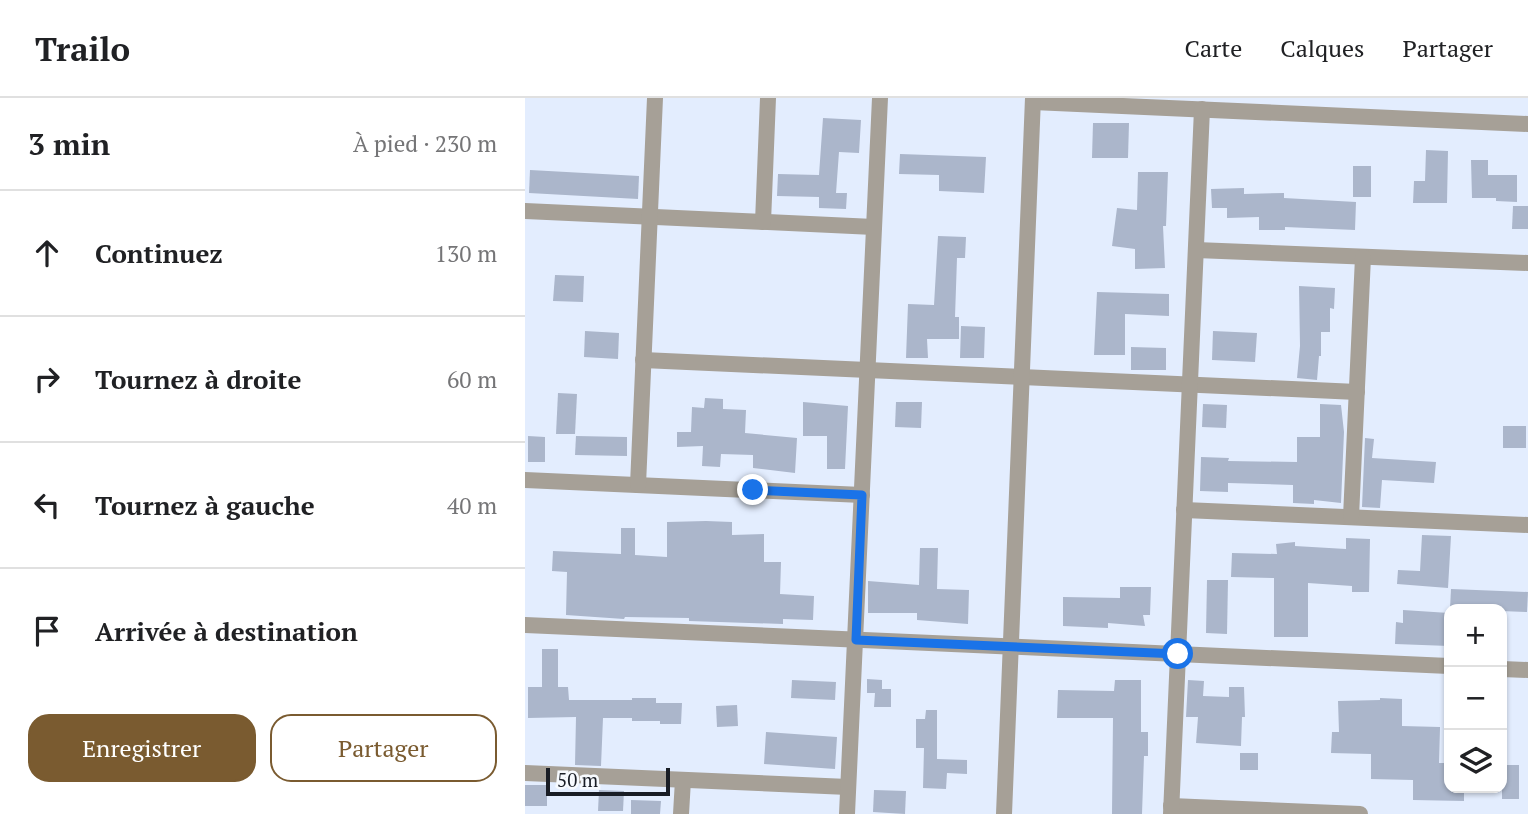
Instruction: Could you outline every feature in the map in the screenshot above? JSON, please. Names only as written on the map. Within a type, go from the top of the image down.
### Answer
[{"type":"street","points":[[638,485],[655,98]]},
{"type":"street","points":[[763,222],[768,98]]},
{"type":"street","points":[[847,814],[880,98]]},
{"type":"street","points":[[1004,814],[1033,100],[1528,124]]},
{"type":"street","points":[[1202,109],[1171,810],[1360,814]]},
{"type":"street","points":[[525,211],[874,227]]},
{"type":"street","points":[[1196,250],[1528,263]]},
{"type":"street","points":[[1351,517],[1363,257]]},
{"type":"street","points":[[643,360],[1357,392]]},
{"type":"street","points":[[525,480],[862,495]]},
{"type":"street","points":[[1184,510],[1528,525]]},
{"type":"street","points":[[525,625],[1444,666]]},
{"type":"street","points":[[1507,668],[1528,670]]},
{"type":"street","points":[[525,773],[848,787]]},
{"type":"street","points":[[681,814],[683,780]]},
{"type":"building","points":[[823,118],[861,120],[859,153],[839,152],[836,193],[847,193],[846,209],[819,208],[819,197],[777,196],[778,174],[819,175]]},
{"type":"building","points":[[1093,123],[1129,123],[1128,158],[1092,158]]},
{"type":"building","points":[[1426,150],[1448,151],[1447,203],[1413,203],[1414,181],[1425,181]]},
{"type":"building","points":[[900,154],[986,157],[984,193],[939,191],[939,175],[899,174]]},
{"type":"building","points":[[1471,160],[1488,160],[1488,175],[1517,175],[1517,202],[1496,201],[1496,198],[1472,198]]},
{"type":"building","points":[[1353,166],[1371,166],[1371,197],[1353,197]]},
{"type":"building","points":[[530,170],[639,176],[638,199],[529,193]]},
{"type":"building","points":[[1138,172],[1168,172],[1166,226],[1163,226],[1165,268],[1135,269],[1135,249],[1112,246],[1117,208],[1137,210]]},
{"type":"building","points":[[1244,188],[1244,194],[1284,193],[1284,198],[1356,202],[1355,230],[1285,227],[1285,230],[1259,230],[1259,217],[1227,218],[1227,208],[1212,208],[1211,189]]},
{"type":"building","points":[[1513,206],[1528,206],[1528,229],[1512,229]]},
{"type":"building","points":[[938,236],[966,237],[965,258],[957,258],[955,317],[959,317],[959,339],[927,339],[928,358],[906,358],[908,304],[934,305]]},
{"type":"building","points":[[555,275],[584,276],[583,302],[553,301]]},
{"type":"building","points":[[1299,286],[1335,288],[1334,309],[1330,308],[1330,332],[1321,332],[1317,380],[1297,378],[1300,346]]},
{"type":"building","points":[[1097,292],[1169,294],[1169,316],[1125,314],[1125,355],[1094,355]]},
{"type":"building","points":[[961,326],[985,327],[984,358],[960,358]]},
{"type":"building","points":[[585,331],[619,333],[618,359],[584,357]]},
{"type":"building","points":[[1213,331],[1257,333],[1255,362],[1212,360]]},
{"type":"building","points":[[1131,347],[1166,348],[1166,370],[1131,370]]},
{"type":"building","points":[[558,393],[577,394],[575,434],[556,434]]},
{"type":"building","points":[[705,398],[723,399],[723,409],[746,410],[745,433],[797,438],[795,473],[753,468],[753,455],[721,454],[720,467],[702,466],[703,446],[677,447],[677,432],[691,432],[692,407],[704,408]]},
{"type":"building","points":[[803,402],[848,406],[845,469],[827,469],[827,436],[803,436]]},
{"type":"building","points":[[896,402],[922,402],[921,428],[895,427]]},
{"type":"building","points":[[1203,404],[1227,405],[1226,428],[1202,427]]},
{"type":"building","points":[[1320,404],[1341,405],[1344,432],[1341,503],[1314,500],[1314,504],[1293,503],[1293,485],[1228,483],[1228,492],[1200,491],[1201,457],[1229,458],[1228,461],[1297,462],[1297,437],[1320,437]]},
{"type":"building","points":[[1503,426],[1526,426],[1526,448],[1503,448]]},
{"type":"building","points":[[528,436],[545,437],[545,462],[528,462]]},
{"type":"building","points":[[576,436],[627,437],[627,456],[575,455]]},
{"type":"building","points":[[1365,438],[1374,439],[1372,458],[1436,462],[1434,483],[1382,480],[1380,508],[1362,507]]},
{"type":"building","points":[[667,522],[732,522],[732,535],[764,534],[764,562],[781,562],[780,594],[814,596],[813,620],[783,619],[783,624],[566,615],[567,572],[552,571],[553,551],[621,554],[621,528],[635,528],[635,555],[667,557]]},
{"type":"building","points":[[1422,535],[1451,536],[1448,588],[1397,584],[1398,570],[1420,571]]},
{"type":"building","points":[[1346,538],[1370,539],[1369,592],[1352,592],[1352,586],[1308,583],[1308,637],[1274,637],[1274,578],[1231,577],[1232,553],[1277,554],[1276,544],[1295,542],[1295,546],[1346,549]]},
{"type":"building","points":[[920,548],[938,548],[937,589],[969,590],[968,624],[917,620],[917,613],[868,613],[868,581],[919,585]]},
{"type":"building","points":[[1207,580],[1228,580],[1227,634],[1206,633]]},
{"type":"building","points":[[1120,587],[1151,587],[1150,615],[1143,615],[1145,626],[1108,623],[1108,628],[1063,626],[1063,597],[1120,598]]},
{"type":"building","points":[[1451,589],[1528,592],[1527,612],[1507,611],[1507,604],[1450,604]]},
{"type":"building","points":[[1403,610],[1444,613],[1444,646],[1395,644],[1396,622],[1403,623]]},
{"type":"building","points":[[542,649],[558,649],[558,687],[568,687],[569,700],[656,698],[656,703],[682,703],[681,724],[632,721],[632,718],[603,718],[601,766],[575,765],[576,717],[528,718],[528,687],[542,687]]},
{"type":"building","points":[[867,679],[882,680],[882,689],[891,689],[891,707],[874,707],[875,693],[867,693]]},
{"type":"building","points":[[792,680],[836,682],[835,700],[791,698]]},
{"type":"building","points":[[1115,680],[1141,680],[1141,732],[1148,732],[1148,756],[1144,756],[1142,814],[1112,814],[1113,718],[1057,718],[1058,690],[1114,691]]},
{"type":"building","points":[[1188,680],[1204,681],[1203,696],[1229,697],[1229,687],[1244,687],[1245,717],[1242,717],[1241,746],[1196,743],[1198,717],[1186,717]]},
{"type":"building","points":[[1402,699],[1402,726],[1440,727],[1439,763],[1444,763],[1444,793],[1464,793],[1464,801],[1413,800],[1413,780],[1371,779],[1371,754],[1331,753],[1332,732],[1339,732],[1338,701]]},
{"type":"building","points":[[737,705],[738,726],[717,727],[716,706]]},
{"type":"building","points":[[926,710],[937,710],[937,759],[967,760],[967,774],[947,773],[946,789],[923,788],[924,748],[916,748],[916,719],[925,719]]},
{"type":"building","points":[[766,732],[837,737],[835,769],[764,764]]},
{"type":"building","points":[[1240,753],[1258,753],[1258,770],[1240,770]]},
{"type":"building","points":[[1507,765],[1519,765],[1519,799],[1502,799],[1502,793],[1507,793]]},
{"type":"building","points":[[525,785],[547,785],[547,806],[525,806]]},
{"type":"building","points":[[599,790],[624,791],[623,811],[598,811]]},
{"type":"building","points":[[874,790],[906,791],[905,814],[873,812]]},
{"type":"building","points":[[631,800],[661,801],[660,814],[631,814]]},
{"type":"route","points":[[753,490],[862,495],[856,640],[1178,654]]}]
